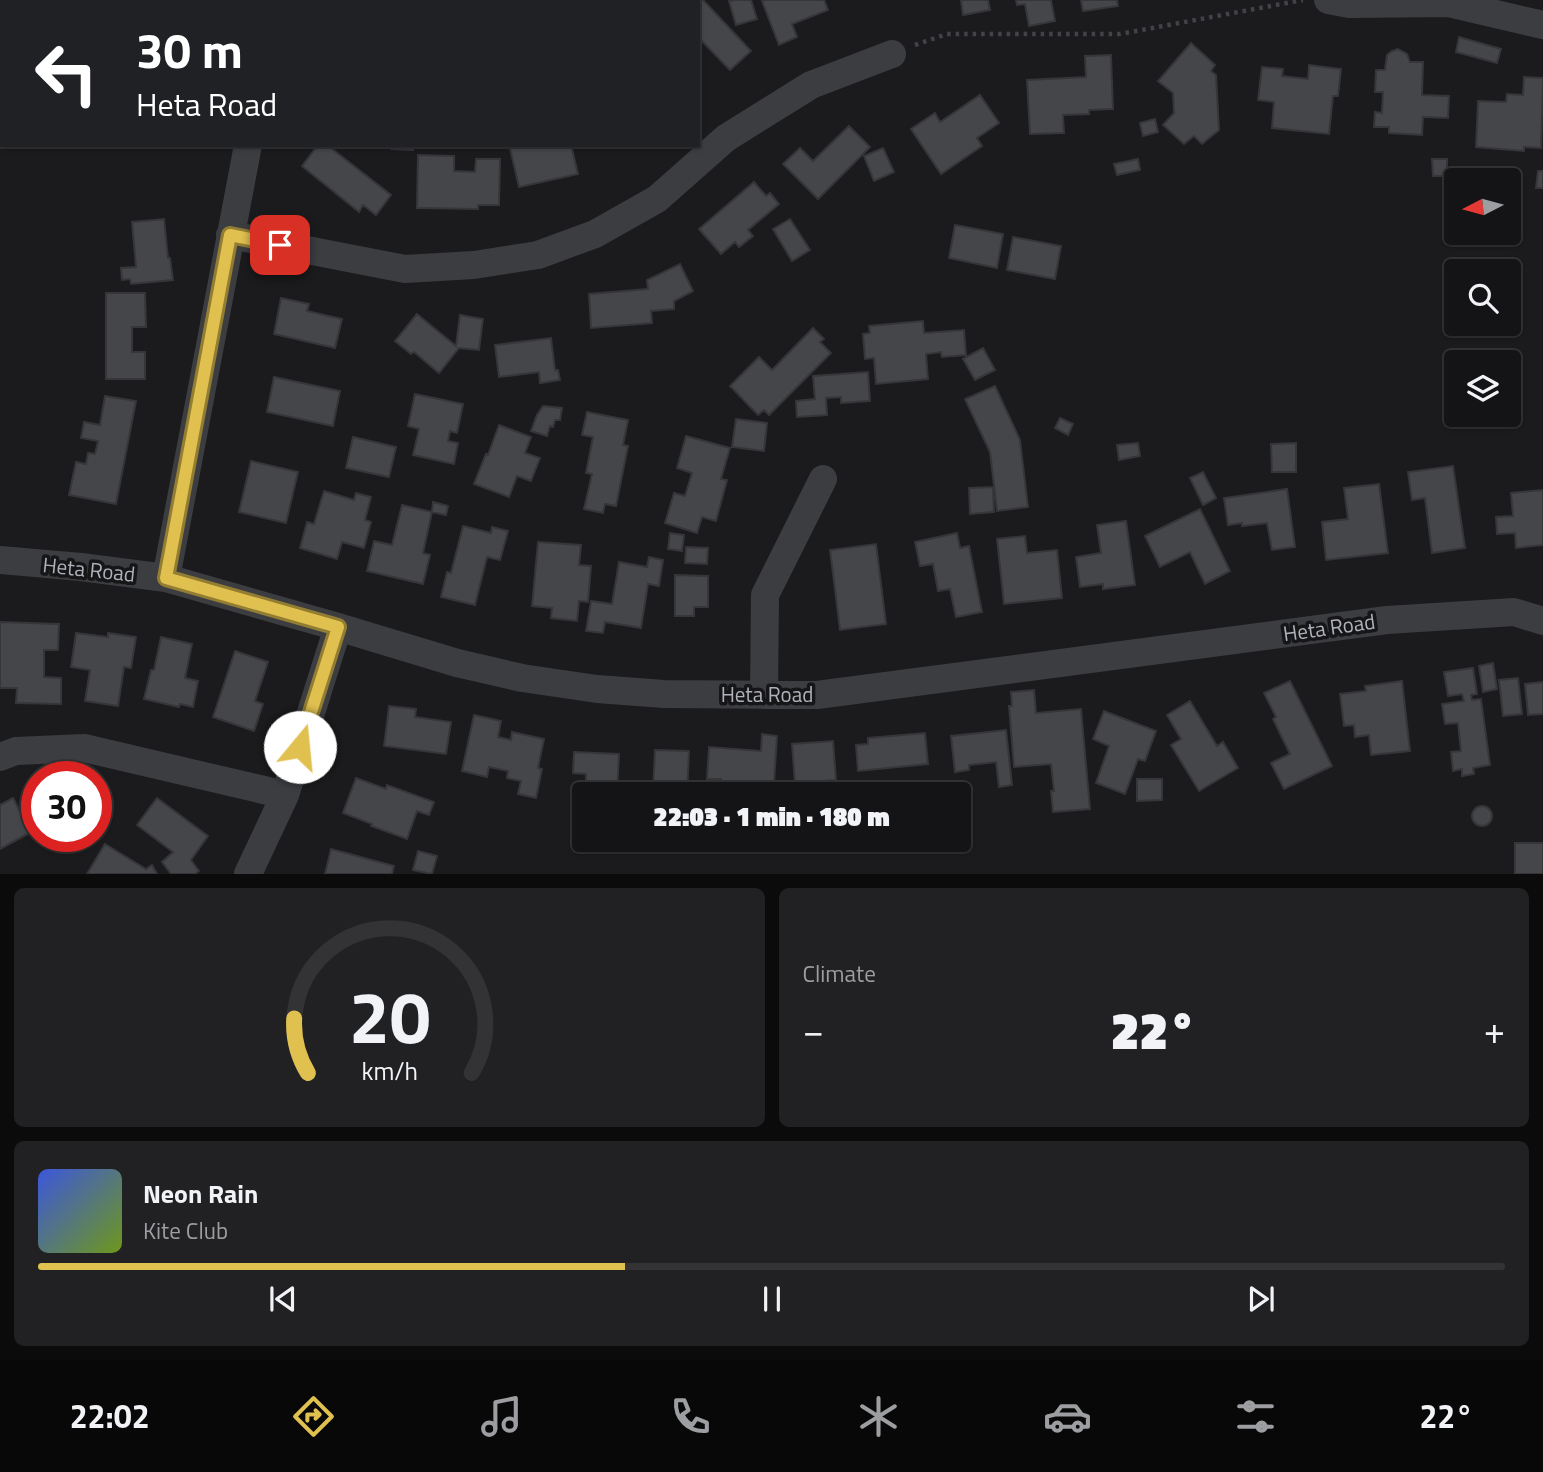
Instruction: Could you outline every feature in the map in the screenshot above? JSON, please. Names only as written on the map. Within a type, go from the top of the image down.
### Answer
[{"type":"street","points":[[1328,0],[1349,5],[1449,3],[1543,25]]},
{"type":"street","points":[[230,235],[405,268],[474,265],[538,255],[595,234],[657,199],[726,138],[811,85],[892,54]]},
{"type":"street","points":[[166,578],[248,147]]},
{"type":"street","points":[[764,695],[765,594],[823,479]]},
{"type":"street","name":"Heta Road","points":[[0,560],[166,578],[457,663],[522,678],[597,690],[650,694],[817,695],[1387,620],[1514,612],[1543,621]]},
{"type":"street","points":[[247,873],[285,795],[338,627]]},
{"type":"street","points":[[0,757],[16,751],[85,748],[285,795]]},
{"type":"path","points":[[892,54],[947,34],[1120,34],[1303,0]]},
{"type":"building","points":[[700,0],[703,0],[751,51],[730,70],[700,39]]},
{"type":"building","points":[[751,0],[757,19],[736,25],[729,1]]},
{"type":"building","points":[[824,0],[828,10],[792,24],[797,37],[779,45],[762,1]]},
{"type":"building","points":[[961,0],[988,0],[990,10],[963,15]]},
{"type":"building","points":[[1016,0],[1051,0],[1055,21],[1029,26],[1025,4],[1017,5]]},
{"type":"building","points":[[1081,0],[1117,0],[1118,6],[1083,11]]},
{"type":"building","points":[[1459,37],[1501,49],[1497,63],[1456,52]]},
{"type":"building","points":[[1191,43],[1215,65],[1211,71],[1216,75],[1219,130],[1202,144],[1194,136],[1184,144],[1163,125],[1174,113],[1173,93],[1158,81]]},
{"type":"building","points":[[1398,49],[1407,54],[1410,62],[1423,62],[1422,95],[1449,96],[1448,118],[1423,117],[1422,135],[1389,133],[1389,127],[1374,127],[1375,112],[1382,113],[1383,92],[1375,92],[1376,70],[1385,70],[1387,55]]},
{"type":"building","points":[[1111,55],[1113,109],[1089,110],[1089,114],[1063,115],[1064,133],[1030,134],[1027,80],[1086,77],[1085,56]]},
{"type":"building","points":[[1309,65],[1341,69],[1338,96],[1333,96],[1329,134],[1272,128],[1274,102],[1258,100],[1262,67],[1283,69],[1282,76],[1308,79]]},
{"type":"building","points":[[1524,77],[1543,78],[1541,148],[1524,147],[1524,151],[1476,147],[1478,101],[1506,102],[1507,94],[1523,95]]},
{"type":"building","points":[[980,95],[999,123],[977,138],[982,146],[941,174],[911,129],[935,113],[940,122]]},
{"type":"building","points":[[1155,119],[1158,132],[1143,136],[1140,123]]},
{"type":"building","points":[[849,126],[870,147],[818,199],[783,164],[800,148],[813,161]]},
{"type":"building","points":[[316,147],[330,147],[391,195],[376,215],[363,205],[359,212],[302,166]]},
{"type":"building","points":[[392,147],[414,147],[413,150]]},
{"type":"building","points":[[571,147],[578,174],[519,187],[510,148]]},
{"type":"building","points":[[883,148],[894,172],[874,181],[864,156]]},
{"type":"building","points":[[418,155],[454,156],[454,171],[475,172],[476,159],[500,159],[499,205],[478,205],[478,209],[417,208]]},
{"type":"building","points":[[1138,159],[1140,170],[1117,175],[1114,164]]},
{"type":"building","points":[[1432,159],[1447,159],[1444,176],[1433,176]]},
{"type":"building","points":[[1538,171],[1543,171],[1543,188],[1536,188]]},
{"type":"building","points":[[754,182],[766,196],[770,193],[779,204],[748,230],[753,236],[739,247],[735,242],[721,254],[699,229]]},
{"type":"building","points":[[164,219],[173,280],[131,284],[130,279],[122,280],[121,268],[136,267],[132,222]]},
{"type":"building","points":[[790,219],[810,250],[792,261],[773,229]]},
{"type":"building","points":[[955,225],[1003,234],[997,268],[949,258]]},
{"type":"building","points":[[1013,237],[1061,246],[1055,279],[1007,270]]},
{"type":"building","points":[[680,264],[693,291],[674,301],[674,309],[651,311],[652,323],[591,328],[589,294],[648,289],[647,280]]},
{"type":"building","points":[[106,293],[145,293],[146,327],[132,327],[132,352],[145,352],[145,379],[106,379]]},
{"type":"building","points":[[281,298],[309,304],[307,311],[342,319],[335,348],[274,334]]},
{"type":"building","points":[[417,314],[456,346],[460,315],[483,319],[479,350],[459,348],[439,373],[414,352],[411,354],[395,341]]},
{"type":"building","points":[[923,321],[924,333],[964,330],[966,355],[942,357],[941,352],[926,354],[928,379],[876,384],[874,358],[865,359],[863,334],[870,333],[869,326]]},
{"type":"building","points":[[813,328],[824,339],[820,342],[831,353],[769,415],[764,410],[758,415],[730,386],[759,357],[772,370]]},
{"type":"building","points":[[551,338],[555,370],[558,370],[560,380],[540,383],[539,372],[499,377],[495,345]]},
{"type":"building","points":[[983,348],[995,370],[975,380],[963,359]]},
{"type":"building","points":[[868,372],[870,401],[841,403],[841,397],[826,398],[827,415],[797,417],[796,401],[815,399],[813,376]]},
{"type":"building","points":[[274,377],[340,391],[333,426],[267,412]]},
{"type":"building","points":[[995,386],[1020,440],[1028,507],[997,511],[990,452],[965,399]]},
{"type":"building","points":[[415,394],[463,404],[457,433],[450,431],[448,441],[458,443],[454,464],[413,455],[419,429],[408,426]]},
{"type":"building","points":[[105,396],[136,401],[116,504],[69,495],[76,462],[86,464],[88,453],[95,454],[98,441],[81,438],[84,422],[100,425]]},
{"type":"building","points":[[543,406],[562,408],[560,420],[555,420],[553,427],[550,426],[547,436],[531,431]]},
{"type":"building","points":[[587,412],[628,420],[623,445],[628,446],[616,506],[605,504],[603,513],[584,509],[592,474],[586,473],[593,437],[582,435]]},
{"type":"building","points":[[1060,418],[1073,424],[1068,435],[1055,428]]},
{"type":"building","points":[[736,419],[767,423],[764,451],[732,447]]},
{"type":"building","points":[[499,425],[531,437],[525,453],[540,458],[531,481],[517,476],[509,497],[474,484]]},
{"type":"building","points":[[686,436],[730,448],[721,479],[727,480],[716,521],[702,517],[697,533],[665,523],[674,493],[685,496],[692,473],[677,468]]},
{"type":"building","points":[[353,437],[396,447],[389,477],[346,468]]},
{"type":"building","points":[[1138,443],[1140,456],[1119,460],[1117,445]]},
{"type":"building","points":[[1296,443],[1296,472],[1272,472],[1271,444]]},
{"type":"building","points":[[251,461],[298,472],[286,523],[239,512]]},
{"type":"building","points":[[1453,466],[1465,548],[1432,553],[1425,498],[1412,500],[1408,472]]},
{"type":"building","points":[[1203,472],[1216,498],[1203,505],[1190,478]]},
{"type":"building","points":[[1379,484],[1388,553],[1326,560],[1322,522],[1348,519],[1344,488]]},
{"type":"building","points":[[993,487],[994,512],[970,514],[969,488]]},
{"type":"building","points":[[1287,489],[1295,547],[1272,550],[1267,523],[1228,525],[1224,498]]},
{"type":"building","points":[[1543,490],[1543,545],[1516,548],[1515,533],[1497,534],[1496,517],[1513,516],[1511,493]]},
{"type":"building","points":[[324,491],[354,500],[356,493],[371,497],[365,520],[371,522],[364,548],[342,542],[337,559],[300,548],[307,522],[314,524]]},
{"type":"building","points":[[433,502],[448,506],[446,515],[432,512]]},
{"type":"building","points":[[402,505],[432,512],[423,553],[430,555],[423,584],[367,571],[374,541],[392,545]]},
{"type":"building","points":[[1200,509],[1230,571],[1205,584],[1190,552],[1160,567],[1145,536]]},
{"type":"building","points":[[1126,521],[1135,585],[1103,589],[1103,584],[1080,587],[1076,557],[1101,553],[1097,525]]},
{"type":"building","points":[[463,526],[491,533],[492,527],[508,531],[500,560],[487,557],[475,605],[441,597],[447,572],[451,573]]},
{"type":"building","points":[[670,533],[684,535],[682,551],[668,549]]},
{"type":"building","points":[[957,533],[960,548],[969,546],[982,612],[956,617],[950,589],[938,591],[933,564],[920,566],[915,542]]},
{"type":"building","points":[[1025,536],[1027,553],[1057,550],[1062,598],[1004,604],[997,539]]},
{"type":"building","points":[[538,542],[581,545],[579,565],[591,566],[588,602],[579,601],[577,621],[551,618],[552,608],[532,606]]},
{"type":"building","points":[[876,544],[886,624],[840,630],[830,550]]},
{"type":"building","points":[[686,547],[708,548],[707,564],[685,563]]},
{"type":"building","points":[[649,557],[663,560],[659,586],[648,584],[641,628],[605,622],[603,633],[586,631],[591,601],[612,604],[619,562],[647,567]]},
{"type":"building","points":[[675,575],[708,576],[708,607],[694,607],[694,616],[675,616]]},
{"type":"building","points":[[0,622],[59,624],[58,650],[44,650],[44,677],[61,678],[61,704],[16,703],[17,688],[0,688]]},
{"type":"building","points":[[76,633],[108,637],[108,633],[136,637],[131,668],[124,667],[118,706],[85,701],[90,670],[71,667]]},
{"type":"building","points":[[161,637],[192,644],[185,678],[198,681],[193,707],[180,704],[179,707],[144,699]]},
{"type":"building","points":[[235,651],[268,662],[255,701],[263,704],[254,731],[213,717]]},
{"type":"building","points":[[1493,663],[1497,689],[1483,692],[1479,666]]},
{"type":"building","points":[[1473,668],[1477,694],[1471,695],[1472,700],[1481,699],[1490,765],[1473,768],[1474,774],[1462,776],[1462,769],[1453,771],[1451,752],[1461,751],[1458,723],[1445,724],[1442,704],[1464,701],[1462,694],[1448,696],[1444,672]]},
{"type":"building","points":[[1518,678],[1522,714],[1503,716],[1499,680]]},
{"type":"building","points":[[1290,681],[1332,766],[1284,789],[1271,763],[1290,754],[1264,693]]},
{"type":"building","points":[[1402,681],[1410,751],[1371,755],[1369,735],[1355,737],[1354,725],[1344,726],[1340,694],[1366,691],[1365,686]]},
{"type":"building","points":[[1543,682],[1543,714],[1528,715],[1525,684]]},
{"type":"building","points":[[1034,690],[1036,713],[1081,709],[1090,809],[1053,812],[1051,764],[1014,767],[1009,706],[1012,706],[1011,692]]},
{"type":"building","points":[[1190,701],[1217,746],[1223,742],[1238,768],[1199,791],[1171,745],[1181,739],[1167,715]]},
{"type":"building","points":[[389,706],[416,709],[415,717],[451,722],[446,754],[384,746]]},
{"type":"building","points":[[1104,711],[1156,731],[1145,761],[1138,759],[1125,794],[1096,783],[1109,746],[1093,739]]},
{"type":"building","points":[[474,715],[501,721],[498,737],[511,740],[512,732],[544,739],[536,798],[518,794],[521,781],[507,778],[508,771],[489,767],[487,777],[462,771]]},
{"type":"building","points":[[1006,730],[1012,785],[999,787],[996,762],[969,765],[969,770],[955,772],[951,736]]},
{"type":"building","points":[[925,733],[928,764],[858,771],[856,745],[868,744],[868,738]]},
{"type":"building","points":[[762,734],[777,736],[774,782],[721,782],[721,779],[707,779],[709,747],[761,751]]},
{"type":"building","points":[[833,741],[836,780],[795,782],[792,744]]},
{"type":"building","points":[[655,750],[689,751],[688,782],[653,782]]},
{"type":"building","points":[[574,752],[619,754],[618,782],[586,782],[586,774],[573,773]]},
{"type":"building","points":[[356,778],[386,789],[387,785],[434,802],[429,815],[417,811],[407,839],[343,813]]},
{"type":"building","points":[[1137,779],[1162,779],[1162,800],[1137,801]]},
{"type":"building","points":[[13,798],[21,813],[21,837],[0,849],[0,805]]},
{"type":"building","points":[[157,798],[208,836],[191,860],[199,871],[195,874],[171,874],[162,862],[173,852],[137,825]]},
{"type":"building","points":[[1482,806],[1489,809],[1492,816],[1489,823],[1482,826],[1475,823],[1472,816],[1475,809]]},
{"type":"building","points":[[1515,843],[1543,843],[1543,874],[1515,874]]},
{"type":"building","points":[[112,848],[146,869],[152,865],[157,874],[87,874],[100,852],[112,852]]},
{"type":"building","points":[[331,849],[394,866],[392,874],[325,874]]},
{"type":"building","points":[[418,851],[437,856],[432,874],[413,870]]},
{"type":"route","points":[[280,245],[230,235],[166,578],[338,627],[300,747]]}]
